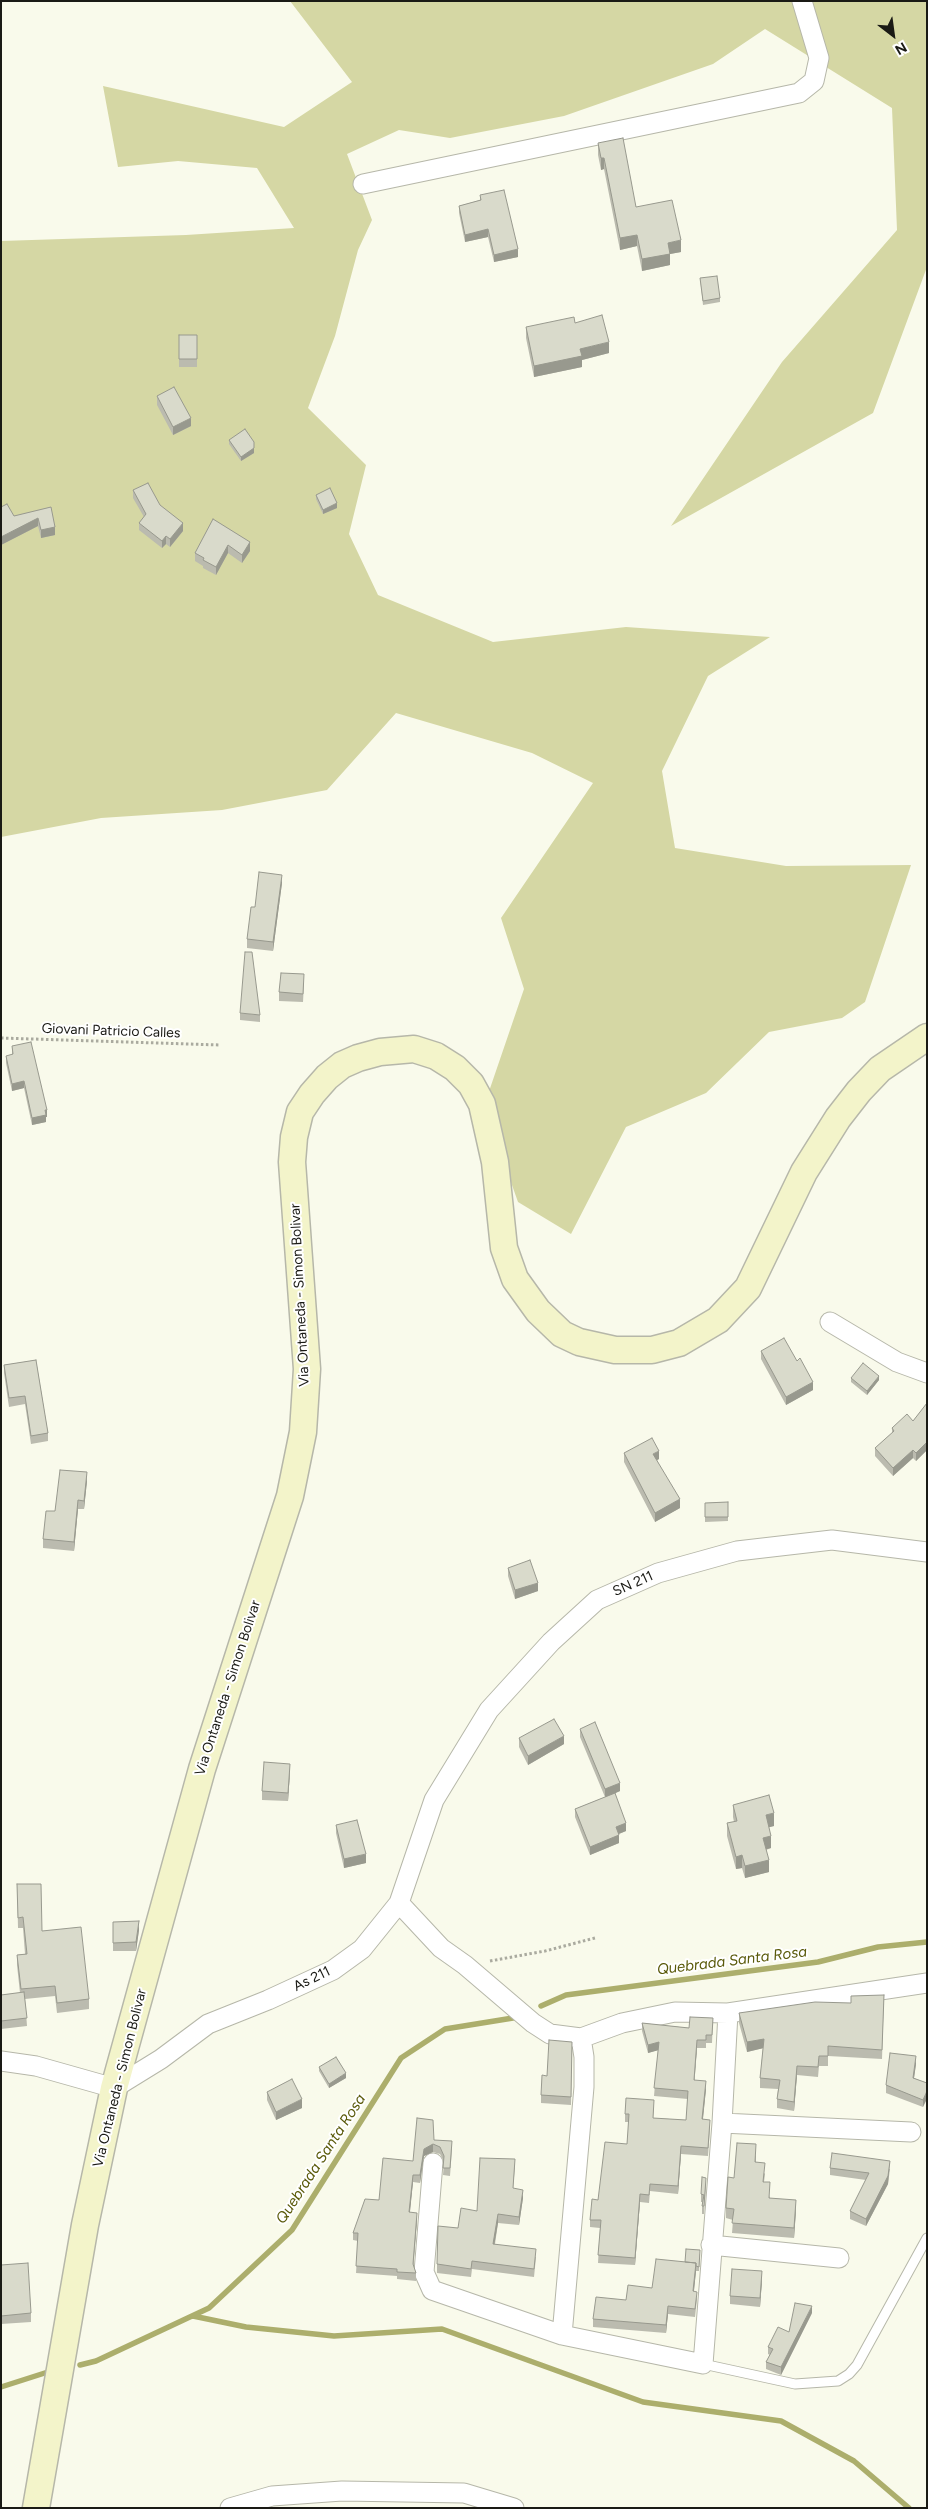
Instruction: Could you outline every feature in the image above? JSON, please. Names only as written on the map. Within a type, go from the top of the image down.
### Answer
[{"type":"street","points":[[363,184],[799,93],[814,81],[820,58],[802,1]]},
{"type":"street","name":"Via Ontaneda - Simon Bolivar","points":[[36,2508],[85,2225],[114,2088],[202,1768],[290,1496],[303,1432],[307,1369],[292,1162],[294,1137],[300,1112],[312,1094],[342,1065],[380,1052],[414,1049],[436,1056],[455,1068],[471,1084],[482,1104],[495,1162],[504,1248],[515,1279],[538,1311],[562,1334],[579,1342],[615,1350],[652,1350],[679,1343],[718,1320],[748,1288],[804,1172],[838,1118],[859,1091],[880,1069],[927,1037]]},
{"type":"street","points":[[830,1322],[897,1362],[927,1373]]},
{"type":"street","name":"SN 211","points":[[434,1800],[489,1710],[551,1642],[597,1600],[658,1572],[736,1551],[832,1540],[927,1552]]},
{"type":"street","name":"As 211","points":[[114,2088],[161,2059],[208,2024],[268,2000],[333,1970],[362,1949],[399,1903],[434,1800]]},
{"type":"street","points":[[399,1903],[441,1948],[465,1965],[533,2023],[550,2034],[581,2038],[622,2022],[675,2012],[728,2013],[927,1983]]},
{"type":"street","points":[[433,2163],[424,2272],[432,2290],[562,2335],[703,2364],[722,2123],[728,2013]]},
{"type":"street","points":[[562,2335],[584,2087],[584,2057],[581,2038]]},
{"type":"street","points":[[1,2061],[36,2066],[89,2083],[114,2088]]},
{"type":"street","points":[[722,2123],[911,2132]]},
{"type":"street","points":[[711,2245],[839,2258]]},
{"type":"street","points":[[230,2508],[272,2496],[342,2491],[464,2493],[514,2508]]},
{"type":"lane","points":[[703,2364],[795,2384],[838,2381],[850,2374],[857,2365],[927,2238]]},
{"type":"path","name":"Giovani Patricio Calles","points":[[1,1038],[220,1045]]},
{"type":"path","points":[[484,1962],[545,1952],[596,1938]]},
{"type":"green space","points":[[290,1],[927,1],[927,267],[873,413],[671,526],[782,362],[897,230],[892,108],[765,29],[713,64],[564,116],[450,138],[399,130],[347,154],[372,220],[358,250],[335,336],[308,408],[366,465],[349,534],[378,595],[493,642],[626,627],[770,637],[708,676],[662,771],[675,848],[786,866],[911,865],[865,1002],[842,1018],[769,1032],[706,1093],[626,1127],[571,1234],[518,1202],[484,1106],[524,989],[501,918],[593,783],[532,753],[396,713],[327,790],[222,810],[101,818],[1,837],[1,241],[186,235],[294,228],[257,168],[178,161],[118,167],[103,86],[284,127],[352,82]]},
{"type":"building","points":[[623,138],[636,207],[672,200],[681,240],[668,243],[670,254],[642,259],[637,235],[620,238],[604,158],[601,158],[598,143]]},
{"type":"building","points":[[504,190],[518,249],[494,255],[488,229],[465,235],[459,206],[481,200],[480,195]]},
{"type":"building","points":[[717,276],[720,298],[703,301],[700,278]]},
{"type":"building","points":[[602,315],[609,342],[580,349],[582,356],[534,366],[526,327],[574,317],[575,323]]},
{"type":"building","points":[[179,335],[197,335],[197,359],[179,359]]},
{"type":"building","points":[[174,387],[191,418],[173,427],[157,396]]},
{"type":"building","points":[[245,429],[254,442],[254,448],[241,457],[229,440]]},
{"type":"building","points":[[148,483],[160,505],[183,523],[170,539],[166,536],[162,541],[139,523],[146,514],[133,490]]},
{"type":"building","points":[[330,488],[337,503],[323,510],[316,495]]},
{"type":"building","points":[[7,504],[14,516],[51,507],[55,527],[41,530],[38,518],[1,537],[1,507]]},
{"type":"building","points":[[213,519],[250,542],[242,555],[228,545],[216,567],[195,553]]},
{"type":"building","points":[[259,872],[282,875],[273,942],[247,939],[251,907],[255,907]]},
{"type":"building","points":[[245,952],[252,952],[260,1015],[240,1013]]},
{"type":"building","points":[[281,973],[304,974],[303,994],[279,992]]},
{"type":"building","points":[[31,1042],[47,1110],[45,1110],[46,1115],[32,1118],[24,1081],[12,1084],[6,1056],[13,1054],[12,1046]]},
{"type":"building","points":[[784,1338],[797,1361],[800,1358],[813,1382],[786,1397],[761,1351]]},
{"type":"building","points":[[36,1360],[48,1433],[31,1436],[25,1396],[9,1398],[4,1365]]},
{"type":"building","points":[[863,1363],[879,1376],[867,1391],[851,1378]]},
{"type":"building","points":[[927,1403],[927,1442],[916,1453],[913,1450],[893,1468],[875,1448],[894,1431],[892,1428],[907,1414],[913,1421]]},
{"type":"building","points":[[652,1438],[659,1451],[653,1454],[680,1499],[655,1513],[624,1453]]},
{"type":"building","points":[[60,1470],[87,1472],[84,1501],[78,1500],[74,1542],[43,1539],[46,1511],[55,1511]]},
{"type":"building","points":[[728,1502],[728,1517],[705,1517],[705,1503]]},
{"type":"building","points":[[530,1560],[538,1583],[515,1590],[508,1568]]},
{"type":"building","points":[[554,1719],[564,1736],[528,1756],[519,1738]]},
{"type":"building","points":[[595,1722],[620,1783],[605,1789],[580,1729]]},
{"type":"building","points":[[264,1762],[290,1764],[288,1793],[262,1791]]},
{"type":"building","points":[[615,1793],[626,1823],[616,1827],[619,1835],[590,1847],[575,1809]]},
{"type":"building","points":[[769,1795],[774,1813],[766,1815],[771,1836],[763,1838],[769,1860],[745,1866],[742,1855],[736,1857],[727,1823],[737,1821],[733,1805]]},
{"type":"building","points":[[357,1820],[366,1854],[344,1859],[336,1825]]},
{"type":"building","points":[[17,1884],[41,1884],[42,1931],[81,1927],[89,1999],[57,2003],[55,1986],[21,1989],[17,1955],[27,1954],[23,1917],[18,1918]]},
{"type":"building","points":[[139,1921],[136,1942],[113,1943],[113,1922]]},
{"type":"building","points":[[24,1992],[27,2018],[1,2021],[1,1995]]},
{"type":"building","points":[[884,1995],[882,2050],[828,2046],[828,2056],[819,2056],[818,2067],[797,2066],[794,2102],[777,2099],[780,2080],[760,2078],[764,2039],[747,2042],[739,2013],[815,2002],[851,2003],[851,1996]]},
{"type":"building","points":[[690,2017],[713,2018],[712,2035],[706,2035],[706,2040],[697,2040],[694,2080],[706,2081],[702,2119],[710,2120],[708,2148],[681,2146],[678,2186],[650,2184],[649,2195],[640,2194],[635,2258],[598,2255],[601,2220],[590,2220],[592,2199],[598,2200],[605,2142],[627,2144],[629,2114],[625,2114],[626,2098],[654,2100],[653,2118],[686,2120],[688,2091],[654,2088],[659,2042],[648,2045],[642,2023],[689,2028]]},
{"type":"building","points":[[549,2040],[572,2042],[571,2097],[541,2095],[542,2075],[547,2076]]},
{"type":"building","points":[[890,2053],[916,2056],[913,2078],[927,2083],[927,2091],[923,2100],[886,2085]]},
{"type":"building","points":[[336,2057],[346,2073],[329,2084],[319,2067]]},
{"type":"building","points":[[292,2079],[302,2099],[276,2112],[267,2092]]},
{"type":"building","points":[[417,2118],[433,2120],[434,2140],[452,2141],[450,2168],[443,2168],[444,2156],[440,2147],[433,2144],[424,2149],[420,2175],[413,2175],[409,2212],[417,2213],[413,2264],[416,2273],[397,2272],[397,2269],[356,2266],[358,2233],[353,2233],[365,2199],[379,2200],[383,2158],[413,2161]]},
{"type":"building","points":[[737,2143],[756,2144],[755,2162],[765,2163],[763,2182],[770,2182],[769,2198],[796,2200],[794,2228],[732,2223],[734,2209],[726,2208],[728,2177],[734,2178]]},
{"type":"building","points":[[832,2153],[890,2161],[888,2176],[866,2219],[850,2211],[869,2173],[830,2168]]},
{"type":"building","points":[[480,2158],[515,2159],[513,2188],[523,2190],[519,2217],[498,2214],[493,2244],[536,2249],[534,2269],[472,2261],[471,2269],[437,2264],[438,2226],[458,2228],[461,2208],[477,2211]]},
{"type":"building","points":[[702,2177],[706,2178],[704,2206],[702,2206],[704,2195],[701,2194]]},
{"type":"building","points":[[686,2249],[700,2250],[699,2267],[696,2266],[696,2263],[685,2262]]},
{"type":"building","points":[[656,2259],[696,2263],[693,2291],[697,2292],[695,2309],[668,2306],[666,2325],[593,2319],[596,2297],[626,2300],[628,2285],[652,2288]]},
{"type":"building","points":[[28,2263],[31,2313],[1,2316],[1,2265]]},
{"type":"building","points":[[732,2269],[762,2271],[760,2298],[730,2296]]},
{"type":"building","points":[[795,2303],[812,2306],[781,2367],[766,2362],[773,2349],[768,2347],[778,2327],[789,2332]]},
{"type":"waterway","name":"Quebrada Santa Rosa","points":[[541,2006],[566,1995],[818,1962],[878,1947],[927,1942]]},
{"type":"waterway","name":"Quebrada Santa Rosa","points":[[80,2365],[96,2361],[209,2308],[292,2230],[401,2058],[445,2029],[513,2018]]},
{"type":"waterway","points":[[193,2316],[246,2327],[334,2336],[442,2329],[643,2402],[781,2421],[854,2461],[909,2508]]},
{"type":"waterway","points":[[1,2387],[51,2371]]}]
